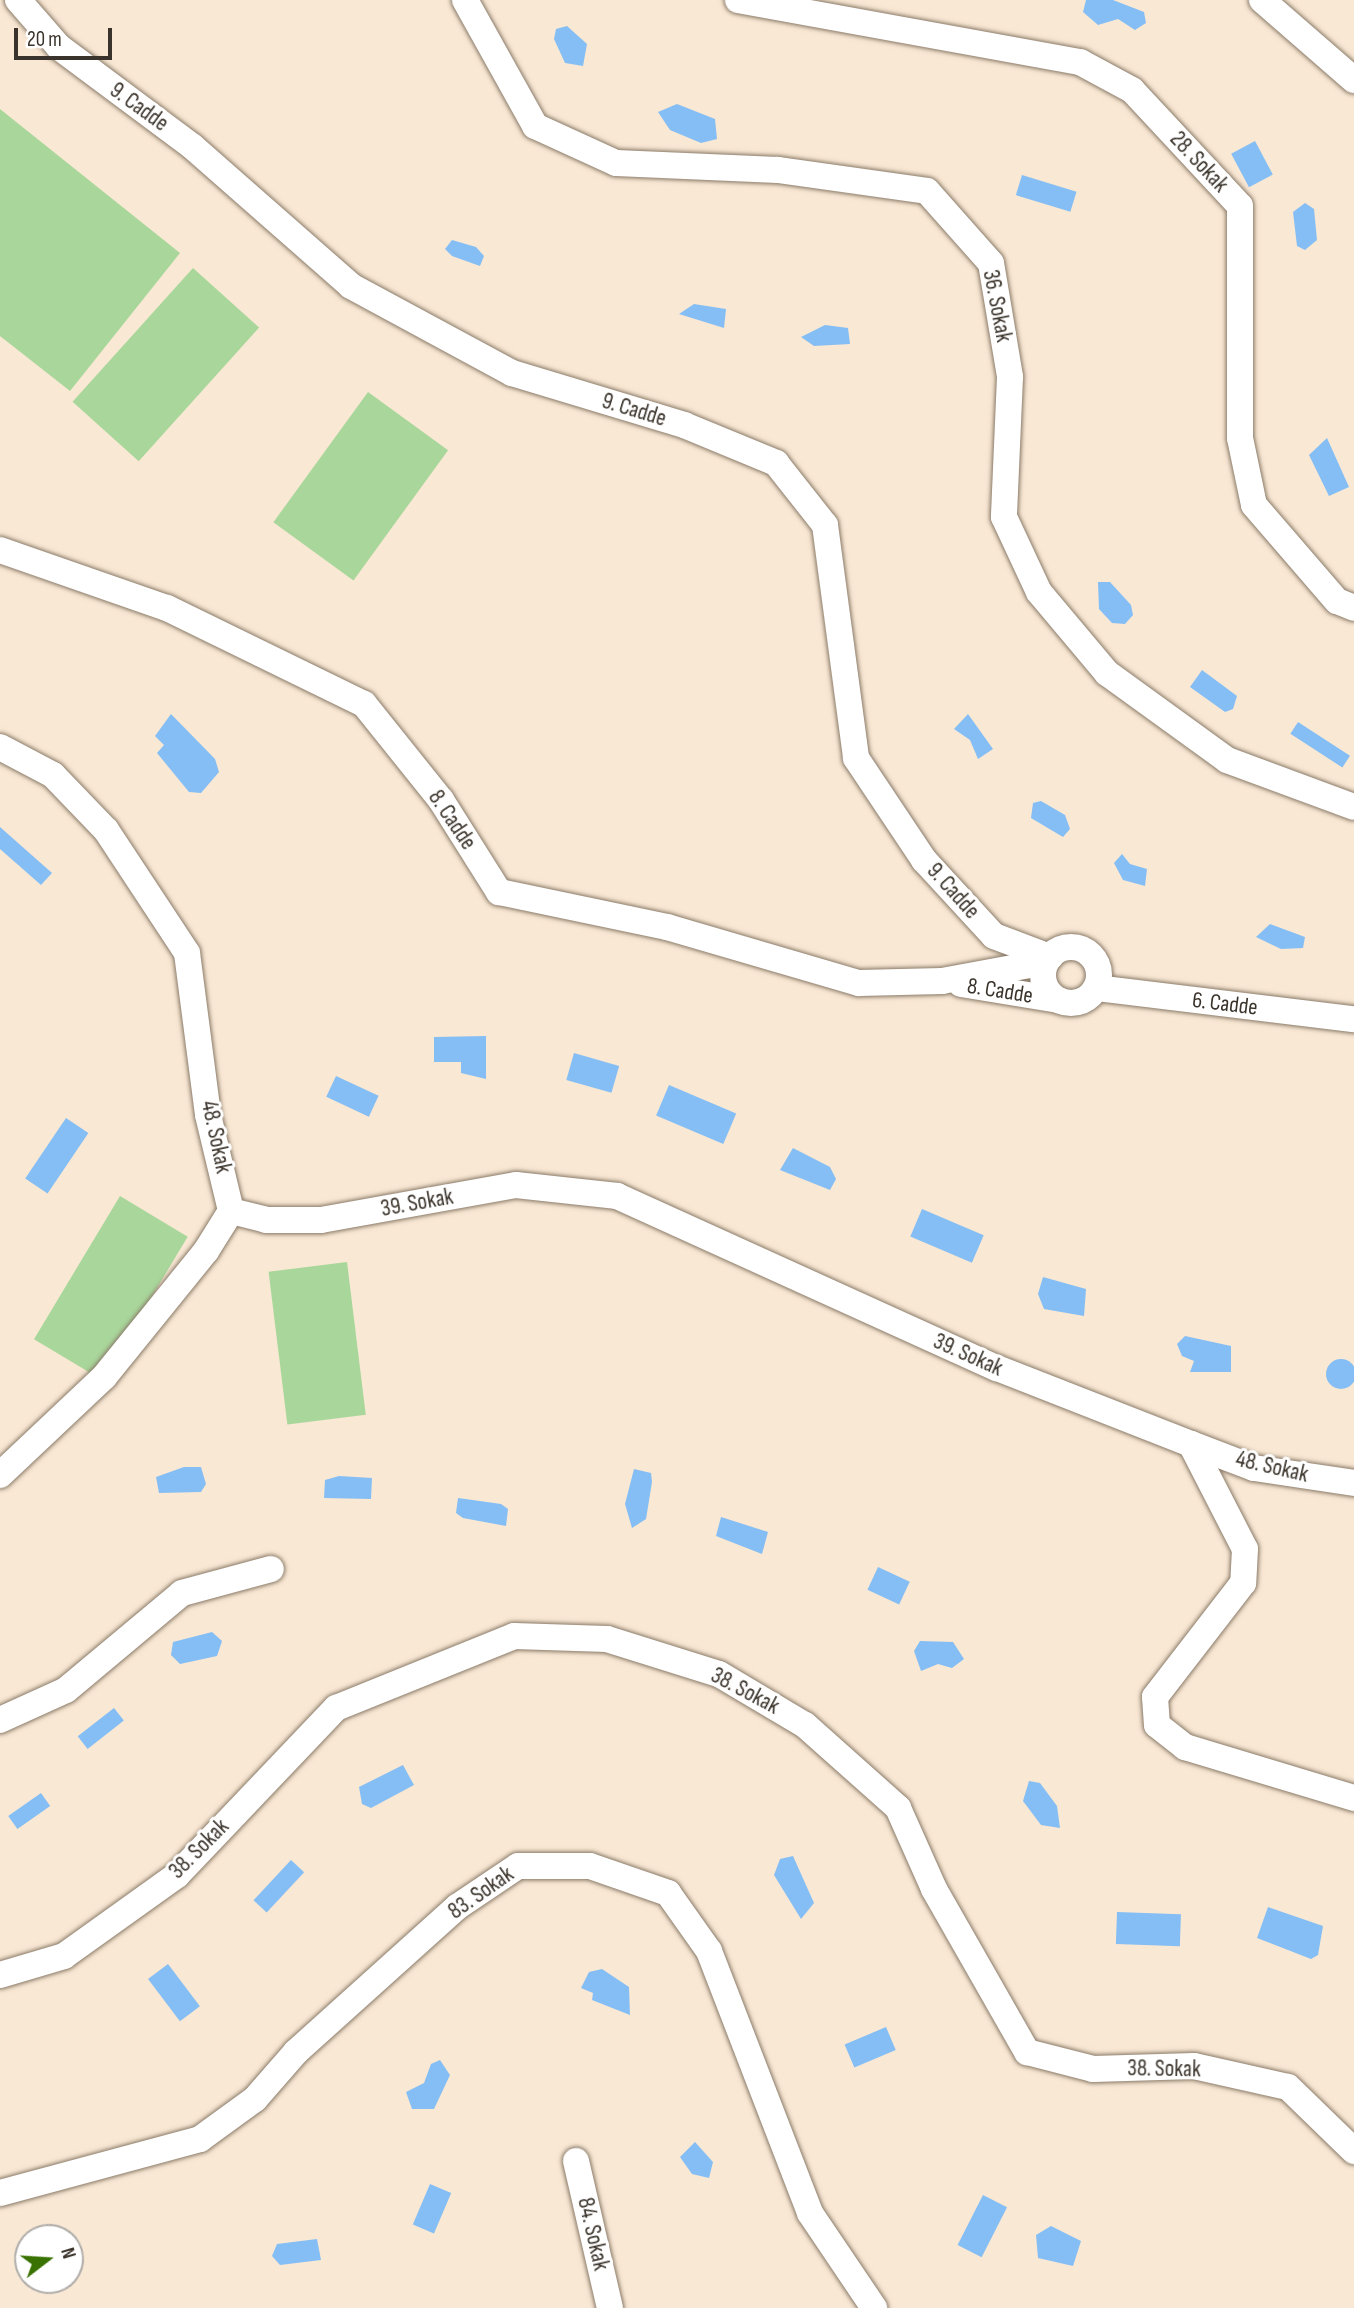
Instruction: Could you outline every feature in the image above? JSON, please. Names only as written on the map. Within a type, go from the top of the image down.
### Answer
[{"type":"street","name":"9. Cadde","points":[[18,0],[58,47],[193,147],[351,286],[512,373],[684,425],[776,463],[824,524],[856,758],[924,860],[995,936],[1048,960]]},
{"type":"street","name":"36. Sokak","points":[[465,0],[535,125],[616,163],[778,170],[927,191],[991,263],[1010,376],[1004,517],[1039,592],[1107,673],[1227,760],[1354,807]]},
{"type":"street","name":"28. Sokak","points":[[738,0],[1080,62],[1132,90],[1240,206],[1240,438],[1254,505],[1337,601],[1354,608]]},
{"type":"street","points":[[1262,0],[1354,80]]},
{"type":"street","name":"8. Cadde","points":[[0,550],[167,608],[364,705],[440,800],[499,892],[667,927],[859,983],[942,981],[1048,960]]},
{"type":"street","name":"48. Sokak","points":[[0,747],[53,775],[106,830],[187,953],[208,1115],[230,1211]]},
{"type":"street","points":[[1065,948],[1083,950],[1096,962],[1096,988],[1080,1002],[1059,1000],[1045,984],[1048,960],[1065,948]]},
{"type":"street","name":"8. Cadde","points":[[942,981],[1059,1000]]},
{"type":"street","name":"6. Cadde","points":[[1096,988],[1354,1019]]},
{"type":"street","name":"39. Sokak","points":[[230,1211],[266,1220],[321,1220],[516,1185],[617,1196],[997,1368],[1191,1444]]},
{"type":"street","points":[[0,1475],[104,1377],[206,1251],[230,1211]]},
{"type":"street","points":[[1191,1444],[1245,1549],[1243,1583],[1155,1697],[1157,1725],[1185,1747],[1354,1798]]},
{"type":"street","name":"48. Sokak","points":[[1191,1444],[1254,1468],[1354,1483]]},
{"type":"street","points":[[0,1720],[66,1690],[183,1593],[271,1569]]},
{"type":"street","name":"38. Sokak","points":[[0,1975],[64,1956],[177,1875],[336,1708],[514,1636],[607,1639],[719,1674],[805,1725],[898,1808],[934,1889],[1027,2052],[1093,2068],[1194,2066],[1288,2087],[1354,2151]]},
{"type":"street","name":"83. Sokak","points":[[0,2193],[200,2139],[255,2099],[296,2052],[457,1907],[518,1866],[590,1866],[668,1893],[709,1951],[810,2213],[874,2308]]},
{"type":"street","name":"84. Sokak","points":[[576,2161],[610,2308]]},
{"type":"green space","points":[[0,109],[180,253],[70,391],[0,336]]},
{"type":"green space","points":[[193,268],[259,328],[139,461],[73,402]]},
{"type":"green space","points":[[368,392],[448,450],[353,580],[273,522]]},
{"type":"green space","points":[[120,1196],[188,1237],[102,1380],[34,1339]]},
{"type":"green space","points":[[347,1262],[366,1415],[287,1424],[269,1272]]},
{"type":"water","points":[[1086,0],[1113,0],[1144,12],[1146,23],[1135,30],[1118,19],[1098,25],[1083,12]]},
{"type":"water","points":[[567,26],[587,44],[583,66],[565,63],[554,39],[556,29]]},
{"type":"water","points":[[677,104],[715,119],[717,139],[701,143],[670,130],[658,112]]},
{"type":"water","points":[[1255,141],[1273,175],[1249,187],[1231,154]]},
{"type":"water","points":[[1022,175],[1077,192],[1070,212],[1016,195]]},
{"type":"water","points":[[1305,203],[1314,209],[1317,240],[1305,250],[1297,246],[1293,212]]},
{"type":"water","points":[[452,240],[476,247],[484,256],[480,266],[452,256],[445,249]]},
{"type":"water","points":[[694,304],[726,309],[724,328],[679,314]]},
{"type":"water","points":[[825,325],[848,328],[850,344],[814,346],[801,337]]},
{"type":"water","points":[[1327,438],[1349,487],[1329,496],[1309,455]]},
{"type":"water","points":[[1098,582],[1110,582],[1131,605],[1133,615],[1125,624],[1112,623],[1099,609]]},
{"type":"water","points":[[1202,670],[1237,696],[1233,709],[1225,712],[1190,687]]},
{"type":"water","points":[[171,714],[215,759],[219,772],[201,793],[189,792],[157,753],[164,745],[155,736]]},
{"type":"water","points":[[968,714],[993,749],[978,759],[970,740],[954,729]]},
{"type":"water","points":[[1298,722],[1350,756],[1342,768],[1290,734]]},
{"type":"water","points":[[1041,801],[1065,815],[1070,829],[1063,837],[1031,818],[1033,803]]},
{"type":"water","points":[[0,827],[52,873],[41,885],[0,849]]},
{"type":"water","points":[[1122,854],[1130,864],[1147,869],[1145,886],[1123,880],[1114,863]]},
{"type":"water","points":[[1270,924],[1305,937],[1303,948],[1281,949],[1256,937]]},
{"type":"water","points":[[486,1036],[486,1079],[461,1073],[461,1062],[434,1062],[434,1037]]},
{"type":"water","points":[[574,1053],[619,1066],[611,1093],[566,1080]]},
{"type":"water","points":[[336,1076],[379,1096],[369,1117],[326,1097]]},
{"type":"water","points":[[669,1085],[736,1114],[723,1144],[656,1115]]},
{"type":"water","points":[[66,1118],[88,1133],[48,1194],[25,1179]]},
{"type":"water","points":[[793,1148],[830,1167],[836,1179],[830,1190],[780,1170]]},
{"type":"water","points":[[922,1209],[984,1235],[972,1263],[910,1237]]},
{"type":"water","points":[[1043,1277],[1086,1289],[1084,1316],[1044,1309],[1038,1294]]},
{"type":"water","points":[[1185,1336],[1231,1346],[1231,1372],[1190,1372],[1194,1361],[1182,1356],[1177,1344]]},
{"type":"water","points":[[1341,1359],[1352,1363],[1356,1374],[1352,1385],[1341,1389],[1330,1385],[1326,1374],[1330,1363]]},
{"type":"water","points":[[184,1467],[201,1467],[206,1484],[201,1492],[159,1493],[156,1477]]},
{"type":"water","points":[[634,1469],[651,1473],[652,1482],[646,1519],[632,1528],[625,1504]]},
{"type":"water","points":[[339,1476],[372,1478],[371,1499],[324,1498],[325,1480]]},
{"type":"water","points":[[458,1498],[501,1504],[508,1509],[506,1526],[463,1518],[456,1513]]},
{"type":"water","points":[[721,1517],[768,1532],[762,1554],[716,1536]]},
{"type":"water","points":[[878,1567],[910,1582],[899,1604],[867,1590]]},
{"type":"water","points":[[212,1632],[222,1641],[217,1656],[180,1664],[171,1655],[173,1642]]},
{"type":"water","points":[[920,1641],[953,1642],[964,1659],[952,1668],[938,1664],[921,1671],[914,1651]]},
{"type":"water","points":[[114,1708],[124,1721],[88,1749],[78,1736]]},
{"type":"water","points":[[403,1765],[414,1785],[371,1808],[362,1804],[359,1787]]},
{"type":"water","points":[[1029,1781],[1040,1783],[1057,1806],[1060,1828],[1041,1825],[1023,1801]]},
{"type":"water","points":[[41,1793],[50,1806],[17,1829],[8,1816]]},
{"type":"water","points":[[793,1856],[814,1903],[801,1919],[774,1875],[780,1859]]},
{"type":"water","points":[[291,1860],[304,1872],[267,1913],[253,1900]]},
{"type":"water","points":[[1268,1907],[1323,1926],[1318,1955],[1311,1959],[1257,1938]]},
{"type":"water","points":[[1117,1912],[1181,1914],[1180,1946],[1116,1944]]},
{"type":"water","points":[[168,1964],[200,2006],[180,2021],[148,1979]]},
{"type":"water","points":[[602,1969],[629,1987],[630,2015],[592,2000],[593,1993],[581,1988],[589,1972]]},
{"type":"water","points":[[886,2027],[896,2050],[854,2068],[845,2045]]},
{"type":"water","points":[[440,2060],[450,2075],[434,2109],[412,2109],[406,2092],[424,2083],[431,2064]]},
{"type":"water","points":[[695,2142],[713,2162],[709,2178],[692,2174],[680,2157]]},
{"type":"water","points":[[430,2184],[451,2193],[434,2233],[413,2225]]},
{"type":"water","points":[[983,2195],[1007,2207],[982,2257],[958,2245]]},
{"type":"water","points":[[1051,2226],[1081,2241],[1073,2266],[1038,2258],[1036,2235]]},
{"type":"water","points":[[317,2239],[321,2260],[280,2265],[272,2256],[277,2244]]}]
